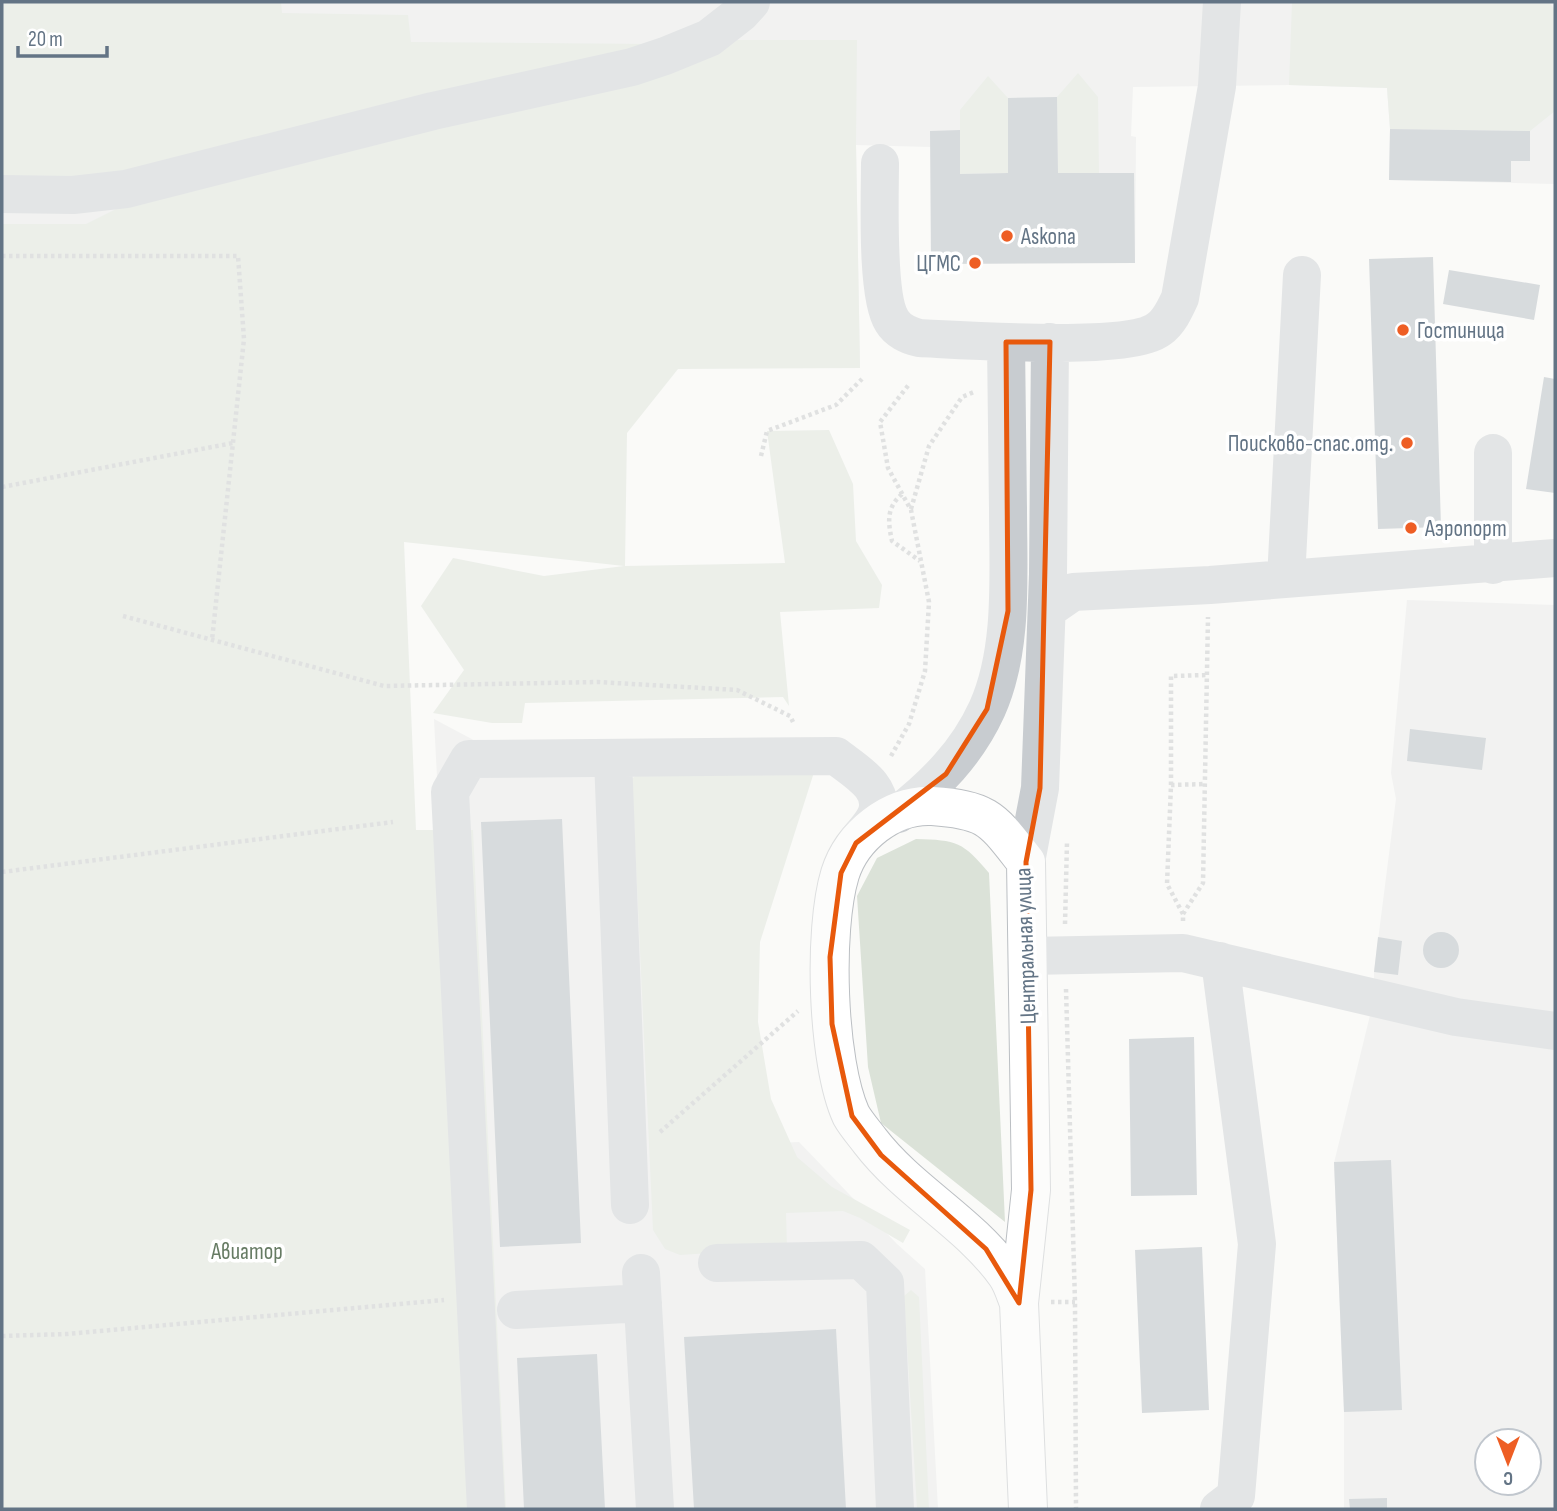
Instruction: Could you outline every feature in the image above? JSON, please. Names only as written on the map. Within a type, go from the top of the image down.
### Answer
[{"type":"main road","name":"Центральная улица","points":[[1020,1303],[1008,1276],[986,1249],[881,1155],[852,1116],[841,1081],[832,1024],[829,969],[833,909],[841,873],[856,843],[880,821],[886,800],[920,806],[966,809],[995,823],[1026,862],[1046,956],[1031,1190],[1020,1303],[1028,1509]]},
{"type":"street","points":[[2,194],[83,195],[126,189],[433,111],[632,67],[665,57],[709,38],[751,2]]},
{"type":"street","points":[[880,163],[883,299],[892,320],[903,333],[1006,359],[1050,342],[1137,338],[1159,330],[1180,298],[1217,86],[1222,2]]},
{"type":"street","points":[[1286,579],[1302,275]]},
{"type":"street","points":[[1026,862],[1040,788],[1050,342]]},
{"type":"street","points":[[486,1509],[450,792],[469,759],[836,756],[886,800],[946,774],[987,709],[999,672],[1008,611],[1006,359]]},
{"type":"street","points":[[1493,453],[1493,565]]},
{"type":"street","points":[[1046,610],[1073,592],[1493,565],[1555,558]]},
{"type":"street","points":[[613,758],[630,1205]]},
{"type":"street","points":[[1046,956],[1182,953],[1456,1017],[1555,1031]]},
{"type":"street","points":[[1219,1509],[1236,1496],[1257,1244],[1220,961]]},
{"type":"street","points":[[717,1263],[861,1260],[885,1283],[895,1509]]},
{"type":"street","points":[[516,1310],[642,1288],[655,1509]]},
{"type":"path","points":[[2,256],[238,256],[244,340],[212,640]]},
{"type":"path","points":[[911,510],[929,446],[962,397],[1006,359]]},
{"type":"path","points":[[761,456],[767,431],[836,405],[862,379]]},
{"type":"path","points":[[886,800],[926,671],[929,602],[911,510],[888,468],[880,422],[910,383]]},
{"type":"path","points":[[2,487],[233,443]]},
{"type":"path","points":[[902,494],[893,502],[888,521],[892,541],[921,561]]},
{"type":"path","points":[[1183,914],[1203,883],[1210,584]]},
{"type":"path","points":[[124,616],[384,686],[598,682],[737,690],[790,716],[814,756]]},
{"type":"path","points":[[1182,953],[1183,914],[1167,884],[1171,676],[1207,675]]},
{"type":"path","points":[[1171,785],[1206,784]]},
{"type":"path","points":[[2,872],[393,822]]},
{"type":"path","points":[[1067,835],[1046,956],[1075,1302],[1076,1509]]},
{"type":"path","points":[[629,1160],[802,1008]]},
{"type":"path","points":[[2,1336],[67,1334],[446,1300]]},
{"type":"highlighted area","points":[[1006,342],[1050,342],[1040,788],[1026,862],[1031,1190],[1019,1303],[986,1249],[881,1155],[852,1116],[832,1024],[830,957],[841,873],[856,843],[946,774],[987,709],[1008,611]]},
{"type":"shaded area","points":[[2,2],[1555,2],[1555,184],[1389,180],[1390,129],[1387,88],[1289,85],[1133,87],[1131,136],[1136,137],[1135,263],[931,264],[931,147],[856,145],[860,368],[86,224],[2,224]]},
{"type":"shaded area","points":[[1407,600],[1555,605],[1555,1509],[1344,1509],[1344,1412],[1334,1163],[1374,999],[1374,972],[1396,799],[1391,773]]},
{"type":"shaded area","points":[[434,719],[481,744],[677,741],[690,1147],[799,1142],[897,1244],[925,1269],[938,1509],[475,1509]]},
{"type":"green space","points":[[2,2],[281,2],[282,13],[408,15],[411,42],[652,44],[147,178],[2,188]]},
{"type":"green space","points":[[1292,2],[1549,2],[1555,10],[1555,111],[1530,131],[1390,129],[1387,88],[1289,85]]},
{"type":"green space","name":"Авиатор","points":[[727,40],[857,40],[860,368],[678,369],[627,433],[625,566],[785,563],[767,431],[829,430],[853,484],[856,541],[882,585],[879,608],[780,612],[789,706],[783,697],[525,703],[522,723],[492,723],[433,713],[464,670],[421,606],[453,558],[544,576],[624,566],[404,542],[416,830],[473,830],[506,1509],[2,1509],[2,224],[86,224],[142,196]]},
{"type":"green space","points":[[1078,73],[1098,97],[1099,173],[1058,173],[1057,97]]},
{"type":"green space","points":[[988,76],[1008,98],[1008,173],[960,174],[960,110]]},
{"type":"green space","points":[[816,766],[760,942],[758,1022],[771,1099],[797,1157],[832,1187],[910,1230],[903,1243],[843,1211],[786,1213],[787,1248],[680,1255],[665,1249],[653,1230],[632,779],[643,769]]},
{"type":"green space","points":[[916,839],[941,840],[958,845],[989,873],[1005,1222],[881,1123],[868,1067],[857,896],[877,858]]},
{"type":"green space","points":[[911,1290],[919,1297],[929,1509],[917,1509],[904,1296]]},
{"type":"building","points":[[1057,97],[1058,173],[1134,173],[1135,263],[931,264],[930,131],[960,130],[960,174],[1008,173],[1008,98]]},
{"type":"building","points":[[1390,129],[1530,131],[1530,161],[1511,161],[1511,182],[1389,180]]},
{"type":"building","name":"Гостиница","points":[[1433,257],[1441,527],[1378,529],[1369,259]]},
{"type":"building","points":[[1449,270],[1540,285],[1534,320],[1443,304]]},
{"type":"building","points":[[1544,377],[1555,379],[1555,493],[1526,489]]},
{"type":"building","points":[[1410,729],[1486,738],[1482,770],[1407,761]]},
{"type":"building","points":[[562,819],[581,1243],[500,1247],[481,822]]},
{"type":"building","points":[[1441,932],[1454,937],[1459,950],[1454,963],[1441,968],[1428,963],[1423,950],[1428,937]]},
{"type":"building","points":[[1378,937],[1402,941],[1398,975],[1374,972]]},
{"type":"building","points":[[1194,1037],[1197,1195],[1131,1196],[1129,1039]]},
{"type":"building","points":[[1391,1160],[1402,1410],[1344,1412],[1334,1162]]},
{"type":"building","points":[[1202,1247],[1209,1410],[1142,1413],[1135,1250]]},
{"type":"building","points":[[836,1329],[846,1509],[694,1509],[684,1337]]},
{"type":"building","points":[[597,1354],[605,1509],[524,1509],[517,1358]]},
{"type":"building","points":[[1387,1498],[1387,1509],[1350,1509],[1349,1499]]},
{"type":"place","name":"Askona","points":[[1007,236]]},
{"type":"place","name":"ЦГМС","points":[[975,263]]},
{"type":"place","name":"Гостиница","points":[[1403,330]]},
{"type":"place","name":"Поисково-спас.отд.","points":[[1407,443]]},
{"type":"place","name":"Аэропорт","points":[[1411,528]]}]
